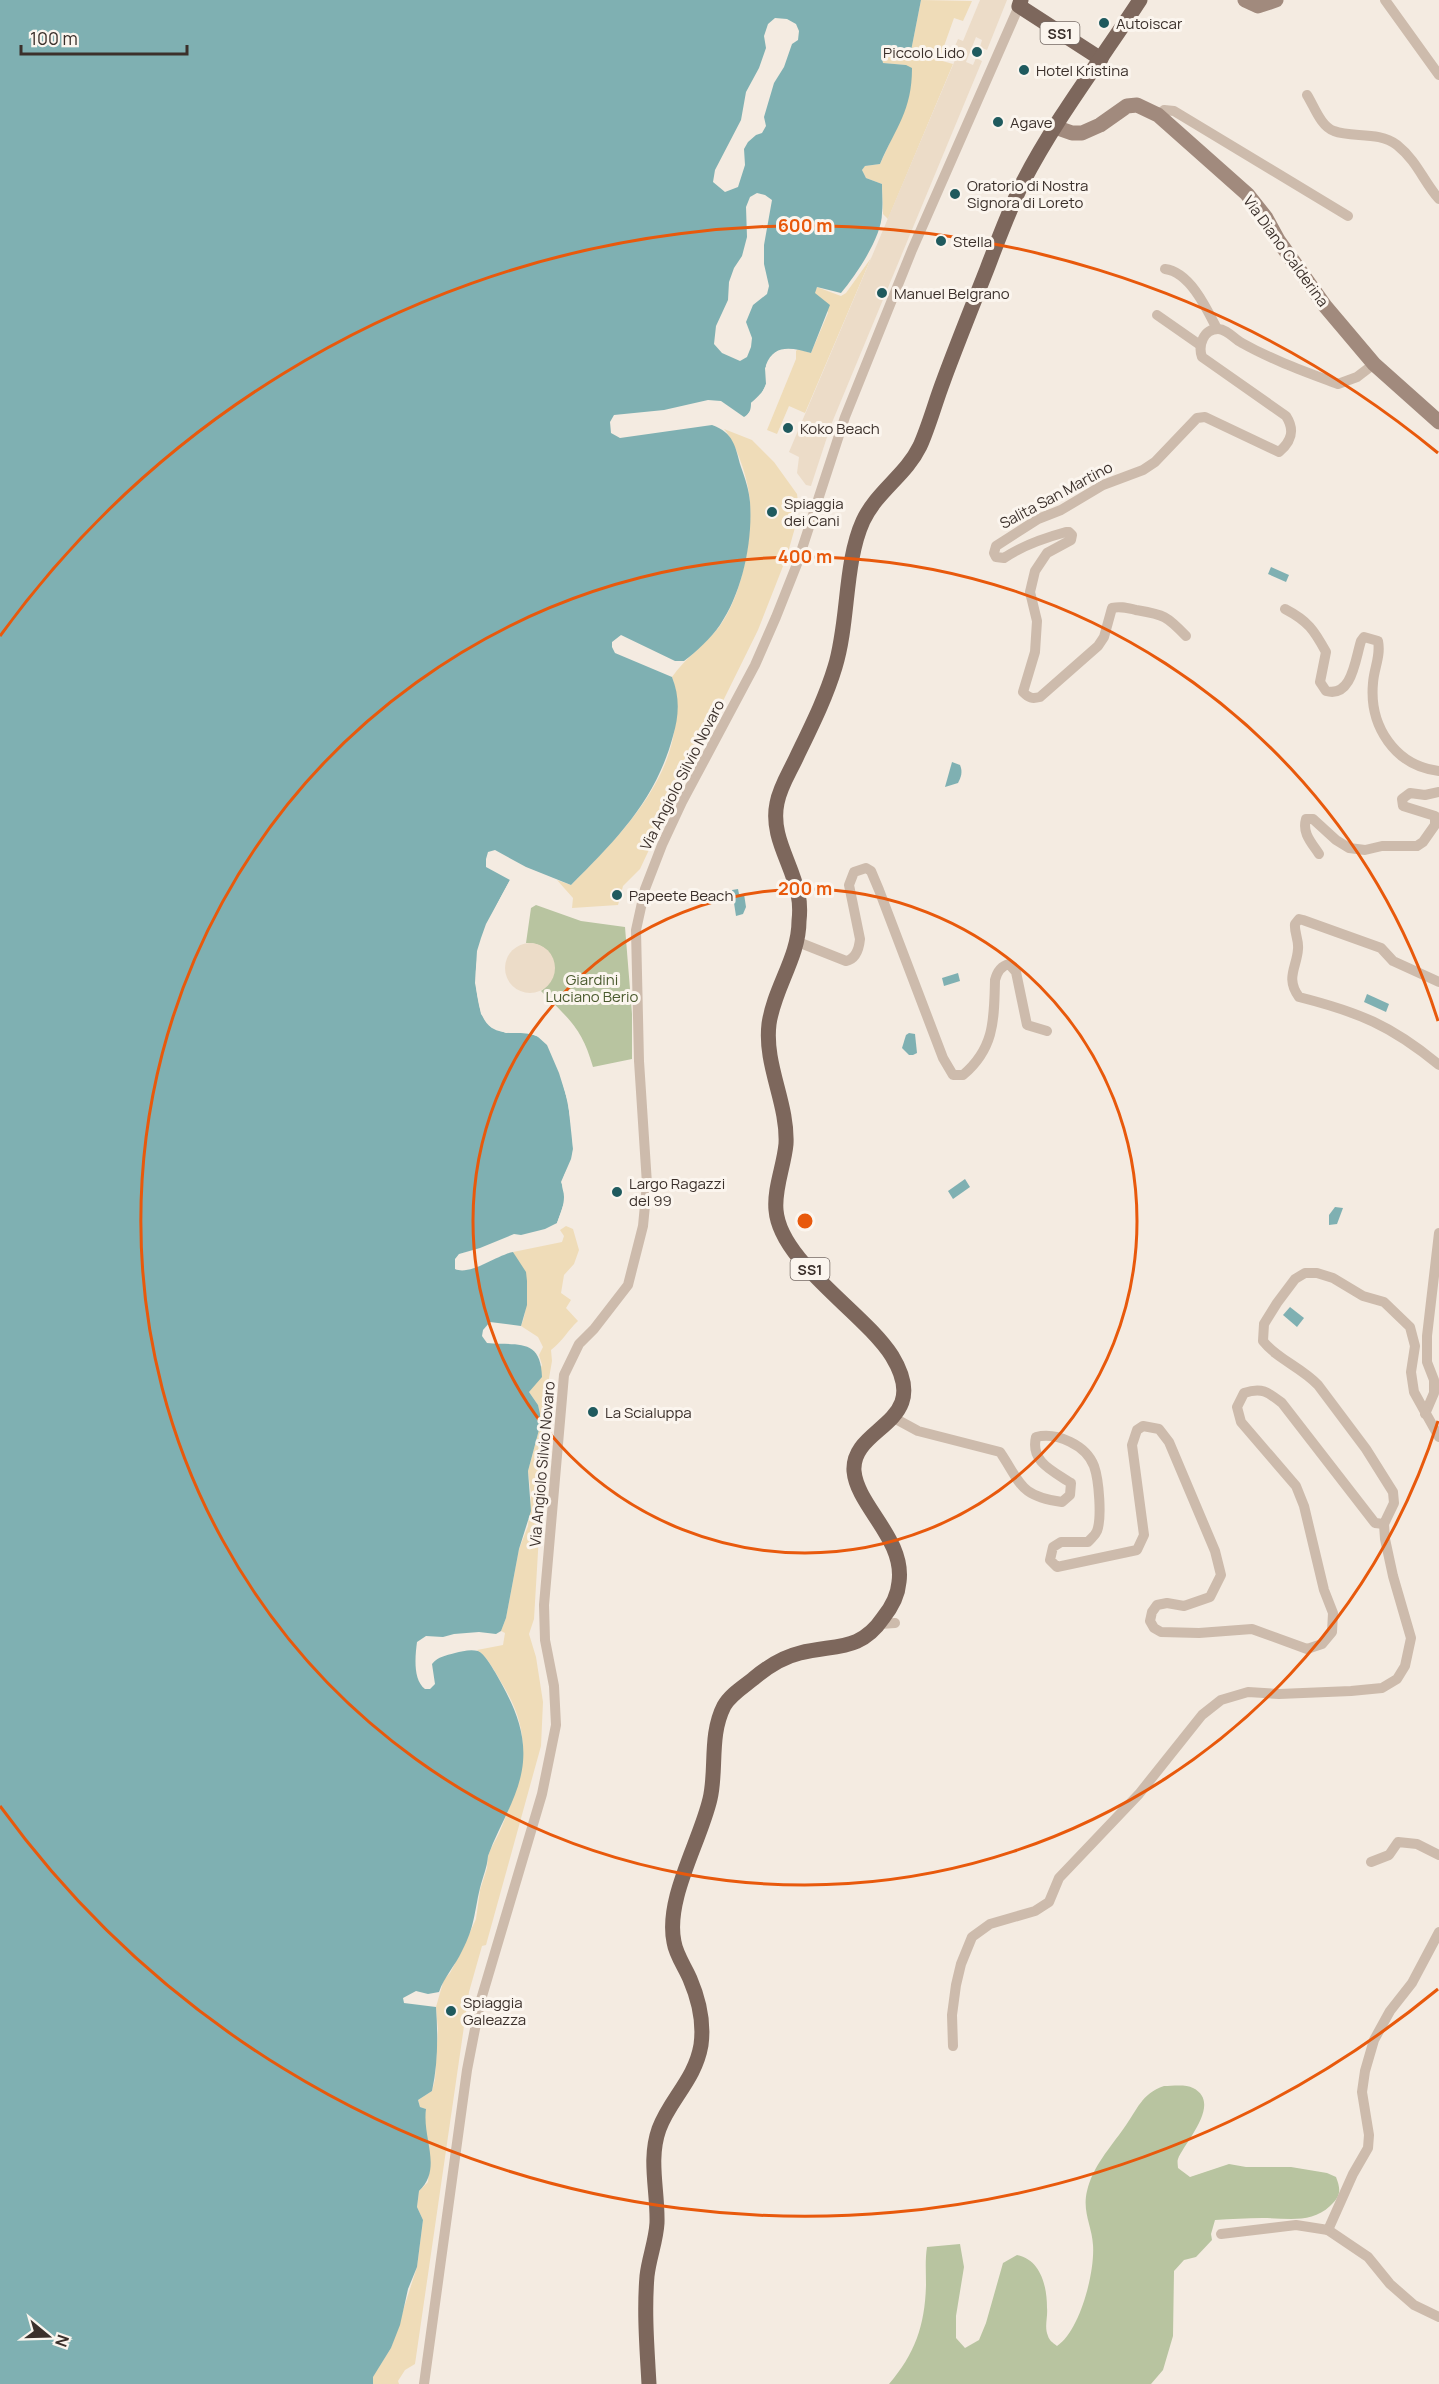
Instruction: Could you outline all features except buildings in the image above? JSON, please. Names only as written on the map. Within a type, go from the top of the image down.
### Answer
[{"type":"main road","name":"SS1","points":[[894,1418],[900,1407],[904,1391],[900,1374],[892,1357],[874,1334],[797,1256],[783,1236],[777,1219],[775,1205],[786,1141],[783,1107],[769,1050],[769,1022],[778,990],[798,942],[800,921],[798,893],[780,843],[775,809],[781,789],[817,714],[836,663],[855,548],[863,521],[879,495],[904,471],[918,450],[1022,184],[1055,127],[1140,0]]},
{"type":"main road","points":[[1245,0],[1258,6],[1276,0]]},
{"type":"main road","name":"SS1","points":[[1020,3],[1101,59]]},
{"type":"main road","name":"Via Diano Calderina","points":[[1055,127],[1072,133],[1082,133],[1100,125],[1127,106],[1137,105],[1158,115],[1247,194],[1266,218],[1278,240],[1325,306],[1374,364],[1439,422]]},
{"type":"main road","points":[[649,2384],[646,2304],[648,2270],[657,2224],[654,2150],[660,2124],[694,2069],[702,2041],[700,2009],[693,1985],[672,1939],[675,1904],[711,1793],[714,1748],[721,1715],[724,1705],[731,1696],[763,1670],[795,1654],[851,1644],[867,1638],[888,1623],[901,1573],[897,1557],[885,1530],[858,1486],[854,1470],[855,1459],[861,1449],[876,1432],[894,1418]]},
{"type":"street","points":[[1385,0],[1439,75]]},
{"type":"street","name":"Via Angiolo Silvio Novaro","points":[[424,2384],[467,2070],[480,2003],[542,1794],[556,1725],[554,1686],[545,1640],[544,1605],[564,1375],[579,1344],[628,1286],[646,1210],[646,1149],[639,1060],[636,930],[645,889],[682,802],[755,665],[776,617],[797,564],[845,417],[943,178],[1020,3]]},
{"type":"street","points":[[1307,95],[1323,122],[1333,131],[1373,136],[1395,144],[1417,164],[1439,200]]},
{"type":"street","points":[[1158,115],[1164,110],[1174,111],[1348,216]]},
{"type":"street","points":[[1166,269],[1173,270],[1188,283],[1217,329],[1224,331],[1240,343],[1338,384],[1357,377],[1374,364]]},
{"type":"street","points":[[1157,315],[1200,345],[1204,337],[1217,329]]},
{"type":"street","name":"Salita San Martino","points":[[1186,636],[1171,620],[1159,613],[1119,606],[1112,608],[1104,637],[1098,646],[1040,697],[1033,699],[1023,692],[1035,652],[1037,621],[1030,591],[1035,572],[1047,553],[1071,540],[1072,536],[1071,533],[1066,532],[1044,538],[1004,558],[996,557],[994,553],[996,546],[1038,519],[1061,510],[1103,485],[1143,470],[1155,462],[1191,422],[1202,417],[1278,452],[1286,446],[1292,435],[1292,426],[1286,416],[1206,360],[1200,353],[1200,345]]},
{"type":"street","points":[[1285,609],[1304,619],[1313,629],[1326,652],[1320,682],[1326,691],[1334,693],[1341,691],[1348,683],[1364,637],[1378,641],[1380,651],[1373,683],[1374,711],[1380,732],[1409,761],[1422,769],[1439,771]]},
{"type":"street","points":[[1319,854],[1307,837],[1304,826],[1306,819],[1313,819],[1336,840],[1349,848],[1365,850],[1382,846],[1417,846],[1423,842],[1435,825],[1435,816],[1404,806],[1402,799],[1410,793],[1425,795],[1439,792]]},
{"type":"street","points":[[798,942],[846,961],[855,956],[860,939],[849,885],[854,872],[866,868],[871,871],[879,890],[943,1058],[953,1076],[963,1075],[984,1051],[993,1023],[996,973],[1004,966],[1009,964],[1016,972],[1027,1025],[1047,1031]]},
{"type":"street","points":[[1439,982],[1393,961],[1381,948],[1303,920],[1299,919],[1295,924],[1298,948],[1292,974],[1293,985],[1299,997],[1343,1008],[1383,1024],[1439,1065]]},
{"type":"street","points":[[1425,1414],[1434,1393],[1434,1380],[1427,1362],[1427,1335],[1439,1233]]},
{"type":"street","points":[[953,2046],[952,2015],[956,1985],[961,1964],[972,1937],[990,1924],[1035,1911],[1049,1902],[1059,1878],[1139,1794],[1202,1715],[1221,1700],[1248,1692],[1279,1694],[1382,1688],[1397,1679],[1405,1666],[1411,1638],[1391,1566],[1384,1524],[1394,1503],[1393,1492],[1382,1472],[1318,1384],[1294,1365],[1271,1352],[1263,1341],[1264,1324],[1295,1279],[1305,1273],[1317,1273],[1333,1278],[1363,1296],[1384,1302],[1410,1328],[1415,1346],[1412,1372],[1414,1392],[1439,1437]]},
{"type":"street","points":[[894,1418],[918,1431],[1000,1452],[1015,1479],[1025,1490],[1044,1499],[1062,1502],[1070,1495],[1071,1484],[1036,1457],[1033,1447],[1036,1437],[1044,1435],[1065,1439],[1078,1447],[1093,1465],[1097,1486],[1099,1525],[1096,1534],[1088,1542],[1061,1542],[1053,1546],[1050,1560],[1057,1567],[1137,1550],[1144,1535],[1132,1445],[1137,1430],[1143,1426],[1159,1429],[1169,1442],[1215,1551],[1221,1575],[1210,1597],[1184,1606],[1167,1603],[1157,1605],[1152,1612],[1150,1622],[1161,1632],[1198,1634],[1252,1629],[1307,1649],[1322,1644],[1332,1632],[1333,1613],[1324,1590],[1300,1496],[1296,1486],[1241,1422],[1237,1407],[1244,1393],[1257,1389],[1267,1391],[1282,1403],[1375,1522],[1384,1524]]},
{"type":"street","points":[[1371,1862],[1389,1854],[1398,1842],[1417,1845],[1439,1855]]},
{"type":"street","points":[[1328,2230],[1357,2166],[1368,2148],[1370,2135],[1362,2092],[1374,2040],[1390,2011],[1412,1983],[1439,1932]]},
{"type":"street","points":[[1221,2234],[1296,2225],[1328,2230],[1368,2257],[1390,2284],[1414,2305],[1439,2318]]},
{"type":"green space","name":"Giardini Luciano Berio","points":[[536,905],[581,921],[625,927],[632,1014],[632,1059],[593,1067],[579,1033],[567,1017],[541,991],[548,984],[554,969],[550,954],[544,948],[526,943],[531,908]]},
{"type":"green space","points":[[1164,2086],[1193,2088],[1201,2095],[1204,2103],[1199,2123],[1178,2160],[1178,2168],[1190,2177],[1229,2164],[1246,2167],[1291,2167],[1327,2173],[1336,2177],[1339,2186],[1338,2196],[1323,2212],[1307,2218],[1215,2220],[1211,2234],[1212,2240],[1196,2257],[1184,2260],[1174,2271],[1173,2336],[1163,2370],[1151,2384],[889,2384],[906,2362],[921,2326],[925,2300],[927,2247],[960,2244],[964,2267],[956,2316],[956,2338],[965,2348],[979,2340],[1003,2263],[1017,2255],[1032,2262],[1041,2275],[1046,2291],[1046,2329],[1049,2339],[1057,2346],[1065,2338],[1079,2315],[1089,2285],[1093,2245],[1086,2212],[1086,2199],[1093,2173],[1145,2098]]},
{"type":"sand","points":[[921,0],[972,1],[963,21],[954,18],[939,60],[953,64],[888,219],[883,214],[882,184],[866,178],[862,170],[865,166],[880,164],[897,127],[906,65],[883,63],[882,58],[884,54],[910,56]]},
{"type":"sand","points":[[871,258],[805,413],[789,406],[777,434],[767,430],[796,359],[796,351],[798,349],[811,353],[828,313],[823,300],[814,293],[817,287],[841,296],[846,293]]},
{"type":"sand","points":[[724,429],[752,440],[774,462],[797,494],[798,501],[791,522],[796,524],[787,556],[758,630],[723,701],[713,703],[702,727],[708,730],[640,869],[623,886],[618,905],[572,908],[573,898],[557,880],[571,885],[624,829],[654,786],[673,739],[676,699],[672,677],[719,627],[734,600],[747,550],[750,502],[742,464]]},
{"type":"sand","name":"Spiaggia Galeazza","points":[[566,1226],[573,1229],[579,1250],[574,1264],[564,1275],[561,1293],[571,1300],[566,1308],[578,1321],[551,1350],[534,1619],[529,1634],[536,1657],[543,1702],[541,1746],[486,1945],[482,1946],[469,1992],[415,2364],[405,2370],[398,2381],[399,2384],[373,2384],[372,2378],[391,2348],[417,2267],[423,2220],[417,2207],[419,2191],[428,2182],[430,2157],[424,2123],[426,2109],[420,2107],[418,2100],[432,2091],[435,2079],[438,2030],[436,2007],[444,1979],[450,1973],[476,1919],[488,1856],[514,1793],[522,1759],[523,1742],[514,1706],[492,1667],[477,1650],[503,1645],[505,1633],[501,1631],[506,1618],[519,1549],[528,1526],[531,1495],[528,1471],[540,1426],[538,1405],[529,1392],[542,1365],[539,1355],[543,1347],[538,1337],[521,1326],[526,1298],[521,1270],[513,1252],[562,1242],[564,1236],[560,1230]]},
{"type":"shaded area","points":[[980,0],[1007,0],[987,50],[980,47],[982,40],[976,37],[966,62],[973,65],[976,58],[982,61],[831,425],[811,486],[806,485],[797,473],[799,457],[789,452],[958,53],[953,51],[958,39],[963,41]]},
{"type":"shaded area","points":[[525,943],[535,943],[548,950],[555,963],[555,973],[548,986],[535,993],[525,993],[516,989],[509,982],[505,973],[505,963],[509,954],[516,947]]},
{"type":"water","points":[[0,0],[921,0],[910,56],[884,54],[882,58],[883,63],[906,65],[912,68],[906,108],[880,164],[865,166],[862,170],[866,178],[882,184],[882,213],[878,233],[861,266],[841,293],[817,287],[815,293],[830,305],[811,353],[785,349],[774,353],[766,365],[765,387],[751,403],[750,411],[744,417],[721,401],[708,400],[664,410],[614,415],[610,422],[611,433],[620,438],[712,425],[719,428],[729,436],[735,447],[749,498],[750,534],[740,583],[728,612],[708,640],[684,661],[675,661],[621,635],[612,642],[615,653],[672,677],[675,684],[678,706],[676,721],[666,759],[656,780],[619,835],[571,885],[526,867],[495,850],[488,852],[486,859],[486,867],[510,880],[488,923],[479,953],[476,984],[481,1012],[486,1023],[492,1028],[499,1031],[534,1035],[547,1044],[553,1053],[563,1083],[573,1148],[572,1159],[563,1180],[564,1200],[557,1223],[545,1229],[521,1235],[514,1234],[459,1254],[455,1259],[455,1269],[468,1270],[513,1252],[526,1272],[527,1305],[521,1326],[490,1322],[483,1330],[482,1336],[487,1343],[525,1346],[537,1355],[541,1364],[542,1377],[529,1392],[538,1405],[540,1426],[528,1471],[531,1511],[519,1549],[506,1618],[501,1631],[496,1634],[479,1632],[443,1637],[426,1636],[417,1642],[416,1668],[421,1685],[425,1689],[430,1689],[435,1684],[432,1664],[437,1659],[469,1650],[481,1653],[488,1660],[507,1693],[516,1715],[522,1738],[523,1762],[514,1799],[488,1856],[472,1927],[462,1951],[439,1992],[428,1994],[416,1991],[403,1998],[404,2003],[436,2007],[437,2049],[432,2091],[418,2100],[420,2107],[426,2109],[431,2163],[430,2173],[419,2191],[417,2207],[423,2220],[417,2267],[408,2289],[400,2325],[391,2348],[373,2377],[373,2384],[0,2384]]},
{"type":"water","points":[[1271,567],[1289,575],[1286,582],[1268,574]]},
{"type":"water","points":[[952,762],[960,765],[961,777],[958,783],[945,787]]},
{"type":"water","points":[[738,889],[739,894],[744,894],[746,907],[743,914],[736,916],[732,890]]},
{"type":"water","points":[[958,973],[960,981],[944,986],[942,978]]},
{"type":"water","points":[[1367,994],[1389,1004],[1386,1012],[1364,1002]]},
{"type":"water","points":[[915,1034],[917,1053],[913,1055],[909,1055],[902,1048],[906,1035]]},
{"type":"water","points":[[965,1179],[970,1187],[953,1199],[948,1191]]},
{"type":"water","points":[[1335,1207],[1343,1208],[1337,1224],[1329,1225],[1329,1215]]},
{"type":"water","points":[[1290,1307],[1304,1318],[1297,1327],[1283,1315]]},
{"type":"pier","points":[[775,18],[787,19],[796,24],[799,31],[798,40],[792,44],[784,67],[774,83],[764,117],[766,126],[762,133],[748,142],[744,149],[745,165],[738,187],[725,192],[713,182],[715,170],[741,120],[746,92],[759,68],[766,48],[764,36],[768,24]]},
{"type":"pier","points":[[757,193],[772,200],[764,245],[764,264],[769,286],[767,294],[753,305],[746,322],[752,338],[751,347],[747,357],[740,361],[722,353],[714,344],[716,326],[728,300],[729,282],[742,256],[747,237],[746,207],[750,197]]},
{"type":"pier","points":[[783,350],[796,352],[782,351],[773,360],[768,368],[769,385],[763,397],[754,404],[750,417],[743,420],[751,410],[751,403],[761,395],[766,384],[765,368],[774,357]]},
{"type":"pier","points":[[510,880],[512,881],[480,951],[478,983],[484,1013],[493,1025],[507,1030],[530,1030],[549,1042],[566,1084],[571,1102],[576,1149],[574,1160],[564,1182],[568,1193],[567,1204],[558,1226],[565,1193],[561,1182],[573,1149],[568,1102],[559,1073],[547,1045],[537,1036],[524,1032],[506,1033],[491,1027],[481,1014],[475,983],[477,951],[481,938]]},
{"type":"place","name":"Autoiscar","points":[[1104,23]]},
{"type":"place","name":"Piccolo Lido","points":[[977,52]]},
{"type":"place","name":"Hotel Kristina","points":[[1024,70]]},
{"type":"place","name":"Agave","points":[[998,122]]},
{"type":"place","name":"Oratorio di Nostra Signora di Loreto","points":[[955,194]]},
{"type":"place","name":"Stella","points":[[941,241]]},
{"type":"place","name":"Manuel Belgrano","points":[[882,293]]},
{"type":"place","name":"Koko Beach","points":[[788,428]]},
{"type":"place","name":"Spiaggia dei Cani","points":[[772,512]]},
{"type":"place","name":"Papeete Beach","points":[[617,895]]},
{"type":"place","name":"Largo Ragazzi del 99","points":[[617,1192]]},
{"type":"place","name":"La Scialuppa","points":[[593,1412]]},
{"type":"place","name":"Spiaggia Galeazza","points":[[451,2011]]}]
